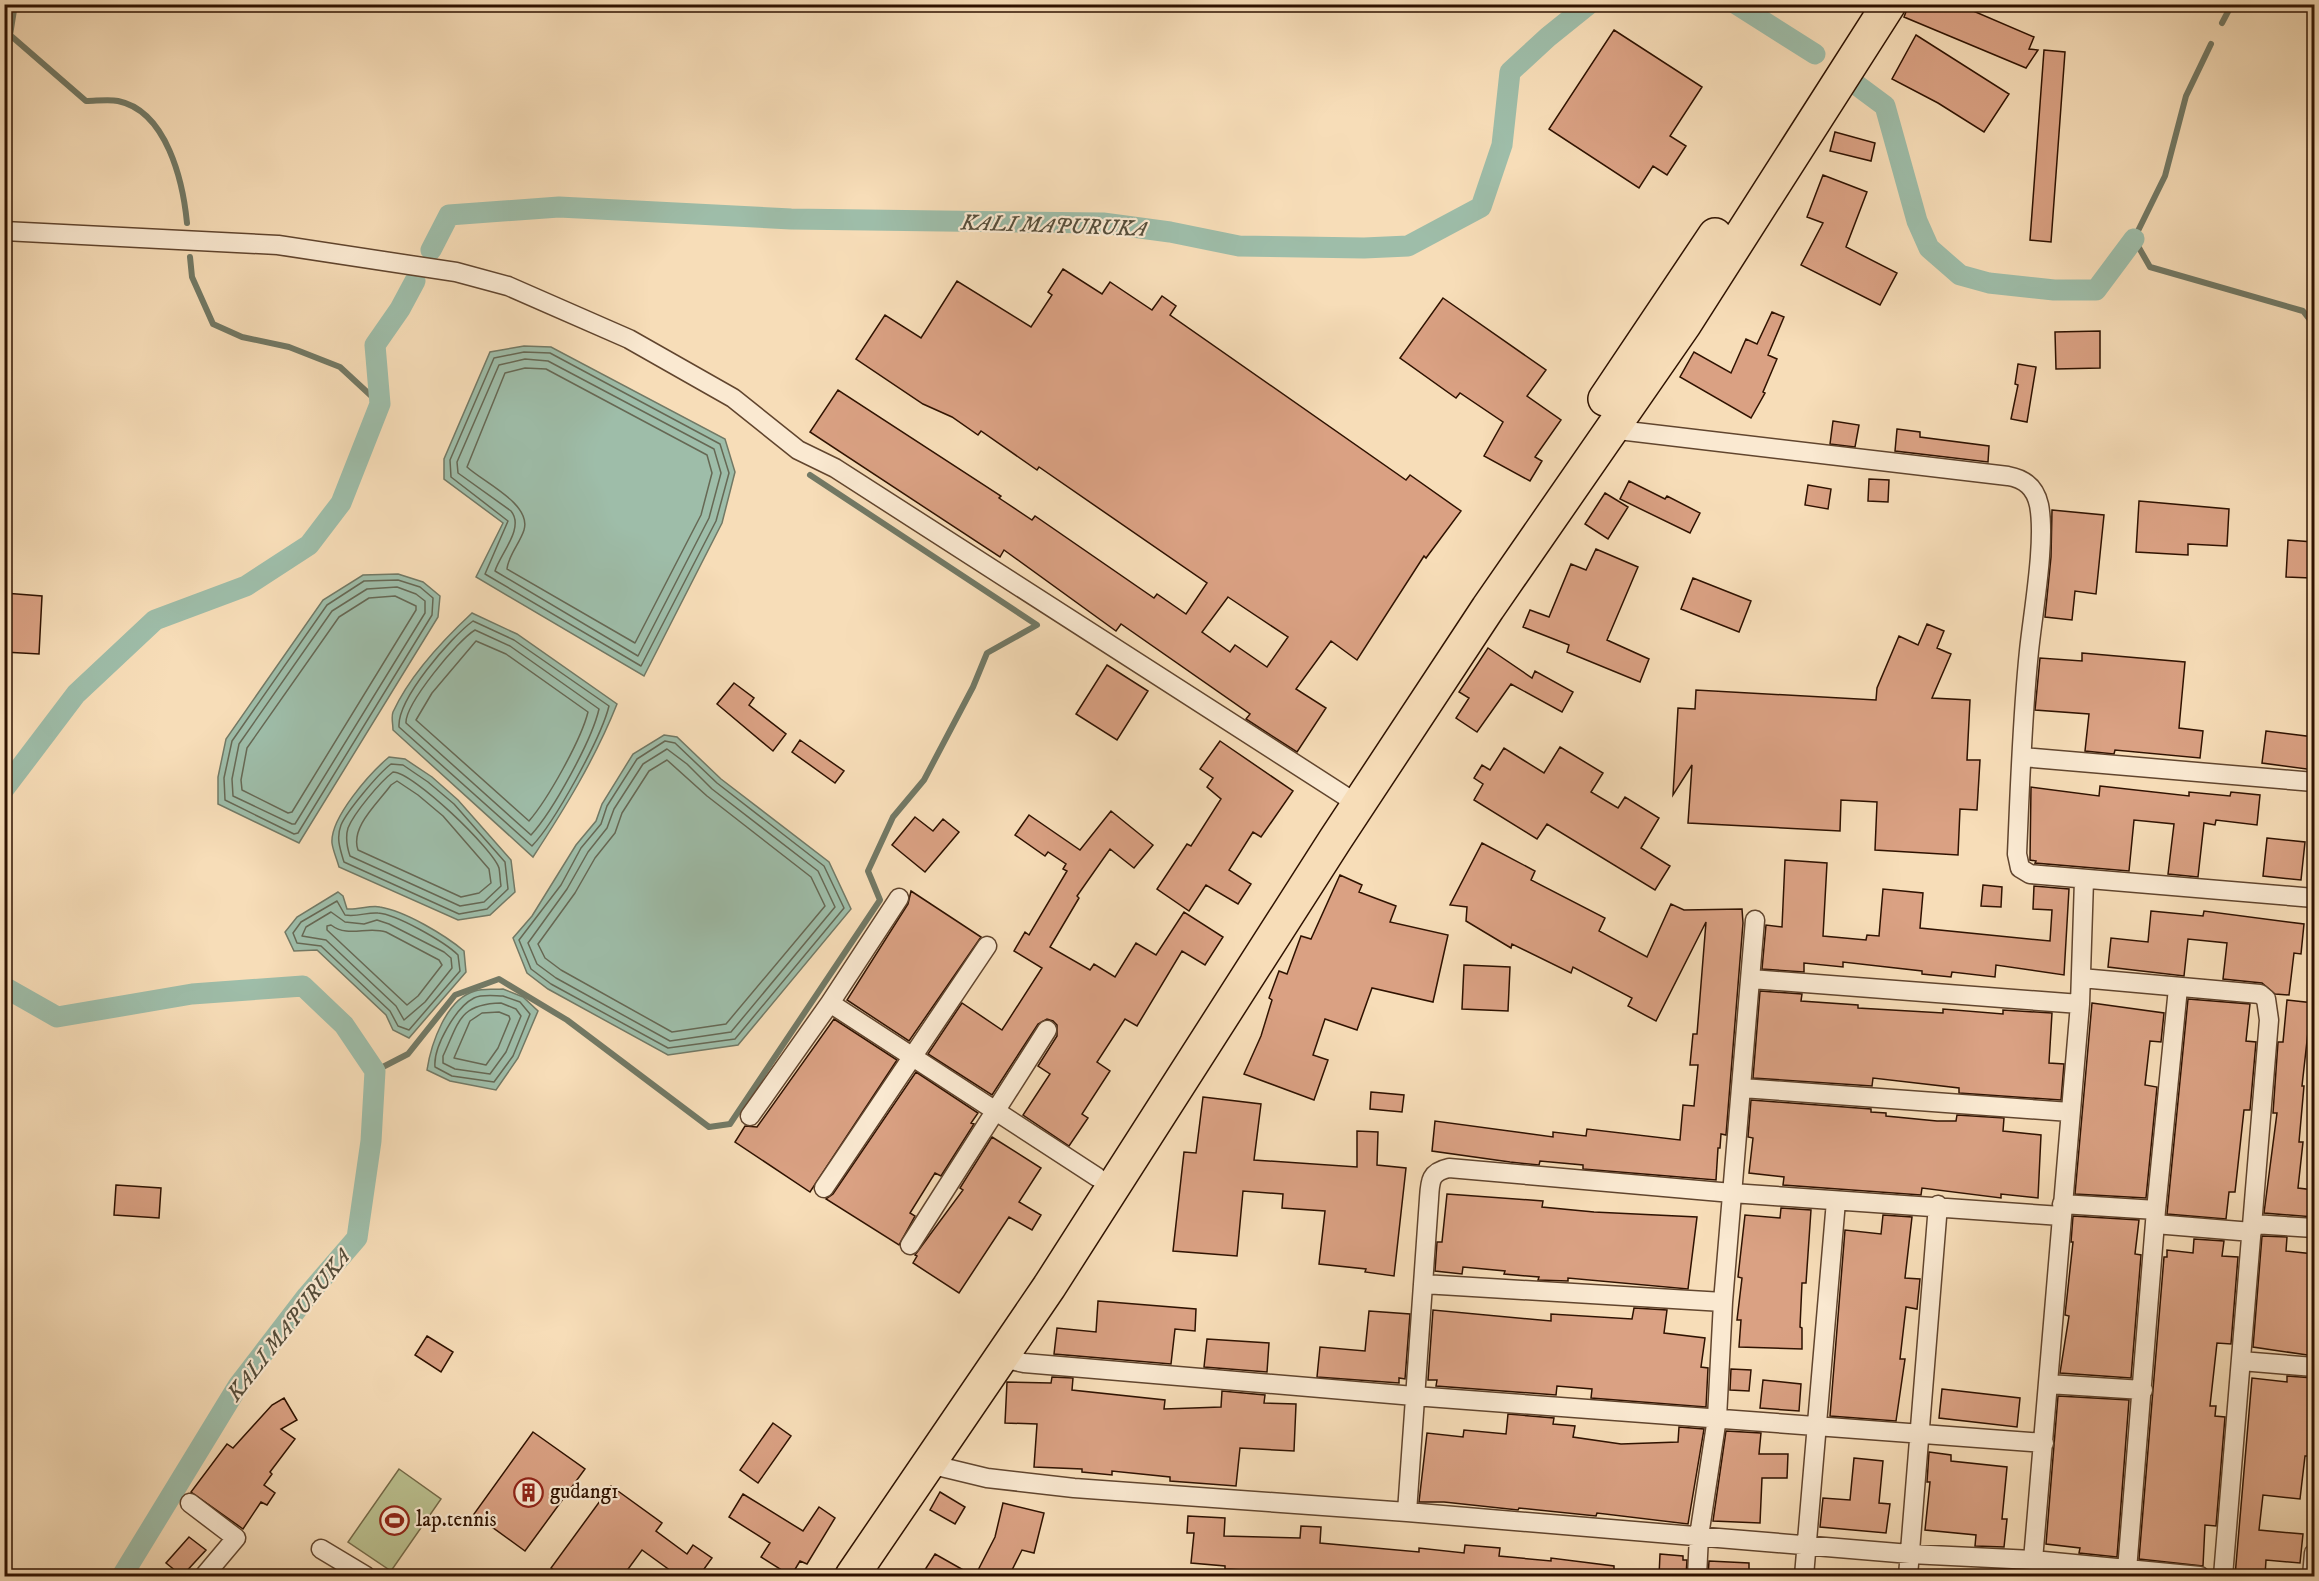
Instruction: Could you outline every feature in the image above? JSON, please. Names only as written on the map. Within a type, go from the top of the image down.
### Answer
[{"type":"highway","points":[[852,1576],[1002,1358],[1335,840],[1610,429],[1684,325],[1741,216],[1862,4]]},
{"type":"highway","points":[[826,1576],[912,1457],[1032,1280],[1254,927],[1345,796],[1473,597],[1889,4]]},
{"type":"street","points":[[4,231],[278,245],[456,272],[508,285],[628,339],[733,398],[798,450],[835,468],[1345,796]]},
{"type":"street","points":[[1610,429],[2008,476],[2027,483],[2034,491],[2039,506],[2040,534],[2022,757],[2017,854],[2020,868],[2030,874],[2084,880],[2314,898]]},
{"type":"street","points":[[2022,757],[2314,782]]},
{"type":"street","points":[[2033,1560],[2080,1004],[2084,880]]},
{"type":"street","points":[[750,1116],[830,1003],[899,898]]},
{"type":"street","points":[[1697,1576],[1699,1536],[1717,1418],[1723,1302],[1755,920]]},
{"type":"street","points":[[824,1188],[987,946]]},
{"type":"street","points":[[2081,978],[2260,994],[2266,999],[2269,1020],[2223,1576]]},
{"type":"street","points":[[1751,979],[2080,1004]]},
{"type":"street","points":[[2127,1570],[2156,1217],[2178,988]]},
{"type":"street","points":[[830,1003],[1097,1177]]},
{"type":"street","points":[[910,1245],[1047,1030]]},
{"type":"street","points":[[1742,1088],[2070,1112]]},
{"type":"street","points":[[1407,1512],[1430,1185],[1431,1176],[1437,1170],[1458,1168],[1836,1201],[2062,1210],[2156,1217],[2253,1228],[2314,1228]]},
{"type":"street","points":[[1804,1576],[1836,1201]]},
{"type":"street","points":[[1908,1576],[1938,1205]]},
{"type":"street","points":[[1423,1284],[1723,1302]]},
{"type":"street","points":[[1002,1358],[1035,1364],[1414,1396],[1817,1424],[2044,1443]]},
{"type":"street","points":[[2241,1360],[2314,1367]]},
{"type":"street","points":[[2048,1384],[2143,1390]]},
{"type":"street","points":[[928,1464],[987,1478],[1074,1488],[1407,1512],[1910,1554],[2033,1560],[2200,1576]]},
{"type":"street","points":[[190,1503],[236,1538],[204,1576]]},
{"type":"street","points":[[321,1549],[366,1576]]},
{"type":"street","points":[[2312,1576],[2314,1553]]},
{"type":"shaded area","name":"lap.tennis","points":[[399,1469],[441,1499],[391,1571],[348,1542]]},
{"type":"water","points":[[524,346],[551,347],[725,439],[735,472],[722,523],[644,676],[476,577],[503,523],[444,479],[444,459],[490,352]]},
{"type":"water","points":[[398,574],[423,582],[440,596],[438,617],[299,843],[218,804],[218,777],[226,739],[323,600],[363,575]]},
{"type":"water","points":[[472,613],[517,634],[617,704],[579,783],[533,857],[393,730],[393,712],[408,685],[439,646]]},
{"type":"water","points":[[664,735],[677,737],[721,779],[829,862],[851,909],[738,1045],[668,1055],[548,989],[527,973],[513,938],[532,916],[576,845],[596,821],[602,804],[633,754]]},
{"type":"water","points":[[389,757],[405,759],[432,777],[458,800],[511,860],[515,892],[490,915],[458,920],[339,867],[332,843],[337,821],[362,785]]},
{"type":"water","points":[[338,892],[343,896],[347,909],[376,907],[390,909],[413,918],[436,931],[464,951],[466,972],[409,1038],[393,1030],[386,1015],[317,950],[294,951],[285,932],[297,917]]},
{"type":"water","points":[[503,989],[523,997],[538,1011],[518,1058],[496,1090],[450,1081],[427,1070],[436,1036],[456,1003],[475,991]]},
{"type":"building","points":[[1909,4],[1957,4],[2034,37],[2029,49],[2038,50],[2026,68],[1904,17]]},
{"type":"building","points":[[1614,30],[1702,87],[1670,136],[1686,146],[1667,175],[1653,166],[1639,188],[1549,129]]},
{"type":"building","points":[[1916,35],[2009,94],[1984,132],[1938,103],[1892,79]]},
{"type":"building","points":[[2044,50],[2065,52],[2051,242],[2030,240]]},
{"type":"building","points":[[1835,132],[1875,143],[1871,161],[1830,151]]},
{"type":"building","points":[[1823,175],[1867,192],[1846,247],[1897,273],[1880,305],[1801,265],[1823,223],[1807,217]]},
{"type":"building","points":[[1063,269],[1102,294],[1110,282],[1152,310],[1162,296],[1176,306],[1170,315],[1406,480],[1410,475],[1461,511],[1426,558],[1424,556],[1357,660],[1331,641],[1296,689],[1326,708],[1297,752],[1246,719],[1250,714],[1121,624],[1116,631],[1004,550],[1000,557],[810,432],[838,390],[1001,496],[999,498],[1032,520],[1035,516],[1154,598],[1157,594],[1186,614],[1207,583],[1039,467],[1037,470],[981,431],[978,435],[952,417],[923,404],[856,359],[885,315],[921,338],[957,281],[1031,327],[1052,295],[1048,292]],"holes":[[[1228,597],[1288,637],[1267,667],[1235,645],[1230,652],[1202,632]]]},
{"type":"building","points":[[1443,298],[1546,370],[1527,396],[1561,420],[1535,457],[1542,461],[1530,481],[1484,456],[1503,422],[1460,393],[1456,398],[1400,358]]},
{"type":"building","points":[[1772,312],[1784,317],[1768,355],[1777,359],[1763,392],[1765,393],[1751,418],[1680,377],[1694,352],[1731,373],[1746,339],[1757,344]]},
{"type":"building","points":[[2100,331],[2100,368],[2056,369],[2055,332]]},
{"type":"building","points":[[2018,364],[2036,367],[2027,422],[2011,419],[2018,385],[2015,384]]},
{"type":"building","points":[[1833,421],[1859,425],[1855,447],[1830,444]]},
{"type":"building","points":[[1897,429],[1920,432],[1920,437],[1989,446],[1988,462],[1895,451]]},
{"type":"building","points":[[1869,479],[1889,480],[1888,502],[1868,501]]},
{"type":"building","points":[[1629,481],[1665,499],[1667,496],[1700,513],[1690,533],[1620,499]]},
{"type":"building","points":[[1808,485],[1831,489],[1828,509],[1805,505]]},
{"type":"building","points":[[1605,493],[1628,507],[1608,539],[1585,524]]},
{"type":"building","points":[[2139,501],[2229,509],[2227,546],[2188,544],[2188,555],[2136,552]]},
{"type":"building","points":[[2052,510],[2104,515],[2096,594],[2075,591],[2072,620],[2045,617],[2051,557]]},
{"type":"building","points":[[2288,540],[2313,542],[2311,578],[2286,577]]},
{"type":"building","points":[[1596,549],[1638,567],[1607,640],[1649,659],[1640,682],[1567,652],[1569,645],[1523,627],[1530,610],[1549,617],[1571,564],[1586,570]]},
{"type":"building","points":[[1693,578],[1751,601],[1739,632],[1681,609]]},
{"type":"building","points":[[4,593],[42,596],[39,654],[4,652]]},
{"type":"building","points":[[1927,624],[1944,631],[1937,648],[1951,654],[1932,698],[1970,700],[1967,760],[1980,760],[1977,810],[1960,809],[1958,855],[1875,850],[1877,802],[1841,800],[1840,831],[1688,823],[1692,765],[1673,795],[1678,708],[1695,709],[1696,690],[1876,700],[1877,688],[1899,636],[1918,645]]},
{"type":"building","points":[[1488,648],[1532,678],[1535,671],[1573,692],[1562,712],[1511,684],[1477,732],[1456,718],[1469,698],[1459,692]]},
{"type":"building","points":[[2082,653],[2185,662],[2179,728],[2203,731],[2200,758],[2115,750],[2114,754],[2085,751],[2089,714],[2035,710],[2040,658],[2082,661]]},
{"type":"building","points":[[1107,665],[1148,691],[1117,740],[1076,714]]},
{"type":"building","points":[[734,683],[754,698],[749,705],[786,734],[773,751],[717,704]]},
{"type":"building","points":[[2266,731],[2314,737],[2314,770],[2262,763]]},
{"type":"building","points":[[800,740],[844,771],[835,783],[792,752]]},
{"type":"building","points":[[1220,741],[1293,791],[1261,837],[1253,832],[1229,870],[1251,884],[1238,904],[1206,885],[1189,911],[1157,889],[1187,844],[1191,846],[1221,799],[1207,787],[1213,778],[1200,769]]},
{"type":"building","points":[[1560,747],[1603,773],[1591,792],[1618,808],[1625,797],[1659,818],[1641,848],[1670,866],[1655,890],[1547,824],[1537,839],[1474,800],[1483,784],[1474,778],[1482,765],[1490,770],[1504,748],[1544,773]]},
{"type":"building","points":[[2100,786],[2189,796],[2189,792],[2230,796],[2231,792],[2260,795],[2257,825],[2216,820],[2215,825],[2204,823],[2198,877],[2168,874],[2174,824],[2134,820],[2129,871],[2035,863],[2036,861],[2030,860],[2031,787],[2099,796]]},
{"type":"building","points":[[1111,811],[1153,845],[1134,868],[1110,849],[1077,896],[1079,898],[1050,947],[1090,970],[1094,964],[1115,977],[1136,943],[1156,955],[1184,912],[1223,937],[1205,965],[1182,951],[1137,1026],[1125,1019],[1097,1062],[1110,1071],[1082,1114],[1088,1118],[1069,1146],[1023,1115],[1050,1074],[1038,1066],[1057,1036],[1057,1025],[1053,1021],[1047,1019],[1038,1024],[992,1095],[928,1054],[962,1003],[1002,1030],[1042,968],[1014,951],[1025,932],[1029,935],[1067,871],[1063,869],[1066,864],[1048,852],[1045,856],[1015,835],[1029,815],[1080,850]]},
{"type":"building","points":[[915,817],[933,831],[943,819],[959,832],[925,872],[892,845]]},
{"type":"building","points":[[2267,838],[2305,842],[2301,880],[2263,876]]},
{"type":"building","points":[[1482,843],[1535,871],[1531,880],[1605,918],[1599,931],[1647,957],[1671,904],[1684,910],[1742,909],[1743,923],[1726,1135],[1721,1134],[1716,1180],[1583,1169],[1583,1165],[1540,1161],[1539,1165],[1432,1151],[1435,1121],[1553,1137],[1553,1132],[1586,1136],[1587,1129],[1680,1140],[1683,1105],[1694,1106],[1698,1065],[1690,1065],[1693,1034],[1697,1034],[1706,922],[1656,1021],[1628,1006],[1632,998],[1573,967],[1571,973],[1512,944],[1511,948],[1466,921],[1467,907],[1450,905]]},
{"type":"building","points":[[1785,860],[1827,863],[1823,936],[1866,940],[1867,935],[1879,936],[1883,889],[1923,893],[1920,928],[2050,941],[2052,910],[2033,909],[2034,886],[2069,889],[2064,975],[1996,965],[1995,977],[1952,972],[1951,977],[1922,974],[1922,971],[1843,962],[1843,967],[1804,963],[1804,972],[1762,969],[1766,925],[1782,927]]},
{"type":"building","points":[[1340,875],[1362,885],[1359,892],[1396,906],[1390,922],[1448,935],[1433,1002],[1372,988],[1357,1030],[1325,1019],[1313,1055],[1328,1060],[1314,1100],[1244,1074],[1261,1036],[1272,1000],[1269,998],[1279,971],[1287,974],[1301,936],[1311,939]]},
{"type":"building","points":[[1983,885],[2002,887],[2001,907],[1981,906]]},
{"type":"building","points":[[911,891],[981,937],[909,1041],[847,1000],[908,904]]},
{"type":"building","points":[[2151,911],[2203,916],[2204,911],[2304,924],[2301,954],[2294,953],[2289,995],[2275,994],[2262,983],[2223,979],[2227,943],[2188,939],[2184,976],[2108,967],[2111,938],[2148,942]]},
{"type":"building","points":[[1464,965],[1510,967],[1508,1011],[1462,1009]]},
{"type":"building","points":[[1760,991],[1802,994],[1801,1001],[1858,1005],[1858,1008],[1943,1013],[1943,1009],[2003,1014],[2003,1010],[2052,1013],[2049,1063],[2064,1064],[2061,1100],[1959,1093],[1959,1088],[1873,1078],[1872,1086],[1753,1078]]},
{"type":"building","points":[[2188,999],[2250,1004],[2246,1041],[2256,1042],[2250,1110],[2244,1110],[2235,1192],[2229,1192],[2226,1219],[2167,1214]]},
{"type":"building","points":[[2287,1000],[2314,1003],[2313,1033],[2308,1032],[2302,1086],[2304,1086],[2299,1142],[2303,1142],[2298,1188],[2314,1190],[2314,1217],[2264,1213],[2277,1113],[2273,1113],[2278,1042],[2283,1042]]},
{"type":"building","points":[[2092,1003],[2164,1013],[2161,1042],[2150,1041],[2145,1085],[2157,1087],[2146,1198],[2075,1194]]},
{"type":"building","points":[[834,1019],[897,1060],[810,1192],[735,1142],[745,1126],[757,1127]]},
{"type":"building","points":[[916,1072],[978,1113],[971,1123],[974,1124],[941,1176],[935,1173],[910,1213],[915,1216],[899,1245],[826,1199],[833,1194]]},
{"type":"building","points":[[1371,1092],[1404,1095],[1402,1112],[1370,1109]]},
{"type":"building","points":[[1203,1097],[1261,1104],[1254,1160],[1357,1167],[1357,1131],[1378,1132],[1377,1165],[1406,1168],[1394,1276],[1365,1272],[1366,1269],[1319,1264],[1325,1211],[1282,1208],[1283,1194],[1243,1191],[1237,1256],[1173,1251],[1184,1152],[1196,1153]]},
{"type":"building","points":[[1751,1100],[1871,1109],[1871,1112],[1886,1113],[1886,1116],[1937,1121],[1956,1121],[1957,1115],[2004,1118],[2003,1131],[2041,1135],[2038,1198],[2001,1194],[2001,1198],[1922,1188],[1921,1195],[1783,1185],[1784,1177],[1749,1173],[1753,1138],[1748,1137]]},
{"type":"building","points":[[992,1137],[1041,1168],[1019,1202],[1041,1215],[1032,1230],[1009,1217],[959,1293],[913,1263],[917,1256],[915,1255],[963,1190],[960,1188]]},
{"type":"building","points":[[116,1185],[161,1188],[159,1218],[114,1215]]},
{"type":"building","points":[[1447,1194],[1543,1201],[1542,1207],[1594,1212],[1697,1217],[1688,1289],[1568,1278],[1568,1281],[1538,1280],[1539,1277],[1504,1274],[1505,1271],[1463,1267],[1462,1274],[1435,1271],[1437,1242],[1442,1242]]},
{"type":"building","points":[[1781,1208],[1811,1210],[1806,1283],[1802,1283],[1800,1327],[1802,1328],[1802,1349],[1739,1347],[1741,1320],[1737,1320],[1742,1278],[1738,1277],[1745,1215],[1780,1218]]},
{"type":"building","points":[[1883,1215],[1912,1217],[1905,1278],[1920,1279],[1917,1309],[1906,1307],[1900,1359],[1905,1359],[1896,1421],[1830,1416],[1845,1230],[1881,1234]]},
{"type":"building","points":[[2073,1216],[2139,1220],[2135,1254],[2141,1255],[2131,1378],[2060,1373],[2069,1316],[2065,1315],[2073,1242],[2071,1242]]},
{"type":"building","points":[[2262,1236],[2287,1237],[2286,1251],[2314,1254],[2309,1329],[2314,1330],[2314,1356],[2253,1347]]},
{"type":"building","points":[[2194,1239],[2224,1241],[2222,1256],[2238,1257],[2231,1344],[2217,1343],[2210,1406],[2216,1406],[2215,1416],[2225,1417],[2216,1526],[2205,1525],[2203,1566],[2139,1559],[2164,1257],[2167,1257],[2167,1250],[2193,1253]]},
{"type":"building","points":[[1098,1301],[1196,1309],[1195,1331],[1175,1329],[1171,1364],[1054,1354],[1057,1328],[1096,1332]]},
{"type":"building","points":[[1634,1308],[1667,1310],[1664,1333],[1705,1338],[1701,1367],[1708,1368],[1706,1407],[1591,1398],[1592,1389],[1557,1386],[1556,1395],[1436,1386],[1437,1380],[1428,1380],[1433,1310],[1551,1321],[1551,1314],[1632,1319]]},
{"type":"building","points":[[1369,1311],[1410,1314],[1405,1379],[1399,1378],[1399,1383],[1317,1377],[1320,1347],[1365,1351]]},
{"type":"building","points":[[427,1336],[453,1352],[441,1372],[415,1355]]},
{"type":"building","points":[[1207,1339],[1269,1343],[1267,1372],[1204,1367]]},
{"type":"building","points":[[1731,1369],[1751,1370],[1749,1391],[1730,1390]]},
{"type":"building","points":[[2287,1376],[2314,1378],[2314,1403],[2308,1456],[2305,1456],[2300,1499],[2263,1495],[2259,1530],[2303,1534],[2300,1563],[2266,1560],[2265,1576],[2235,1576],[2252,1378],[2287,1382]]},
{"type":"building","points":[[1052,1377],[1073,1378],[1072,1390],[1165,1400],[1164,1409],[1221,1407],[1222,1391],[1265,1395],[1264,1403],[1296,1404],[1294,1451],[1240,1448],[1236,1486],[1170,1481],[1170,1477],[1112,1471],[1112,1475],[1082,1472],[1082,1469],[1034,1467],[1037,1424],[1005,1423],[1007,1382],[1051,1383]]},
{"type":"building","points":[[1763,1380],[1801,1384],[1799,1411],[1760,1408]]},
{"type":"building","points":[[1942,1389],[2020,1398],[2017,1427],[1939,1418]]},
{"type":"building","points":[[2058,1396],[2129,1400],[2117,1557],[2079,1553],[2080,1548],[2046,1544]]},
{"type":"building","points":[[284,1398],[297,1420],[281,1429],[295,1439],[270,1472],[272,1474],[264,1485],[275,1493],[267,1505],[261,1502],[243,1529],[191,1492],[227,1444],[233,1448],[272,1405]]},
{"type":"building","points":[[1508,1414],[1554,1418],[1553,1424],[1575,1426],[1573,1437],[1621,1444],[1678,1442],[1679,1427],[1704,1429],[1688,1524],[1597,1513],[1596,1516],[1444,1502],[1419,1502],[1427,1433],[1463,1437],[1464,1430],[1506,1434]]},
{"type":"building","points":[[773,1423],[791,1436],[758,1483],[740,1470]]},
{"type":"building","points":[[1726,1431],[1761,1433],[1759,1454],[1788,1454],[1787,1478],[1762,1478],[1760,1523],[1713,1521]]},
{"type":"building","name":"gudang1","points":[[533,1432],[585,1469],[525,1551],[474,1514]]},
{"type":"building","points":[[1929,1452],[1951,1455],[1951,1461],[2007,1467],[2002,1519],[2007,1519],[2004,1547],[1975,1546],[1976,1535],[1925,1530],[1930,1482],[1927,1482]]},
{"type":"building","points":[[1854,1458],[1883,1461],[1879,1503],[1890,1504],[1886,1533],[1820,1527],[1823,1498],[1850,1500]]},
{"type":"building","name":"gudang1","points":[[611,1486],[662,1523],[656,1531],[687,1554],[693,1545],[712,1558],[699,1576],[678,1576],[642,1550],[623,1576],[563,1576],[551,1568]]},
{"type":"building","points":[[940,1492],[965,1507],[955,1524],[930,1510]]},
{"type":"building","points":[[743,1494],[803,1531],[819,1507],[835,1518],[807,1564],[800,1561],[791,1576],[761,1557],[770,1543],[729,1517]]},
{"type":"building","points":[[1003,1503],[1044,1513],[1034,1553],[1022,1550],[1009,1576],[975,1576],[995,1537]]},
{"type":"building","points":[[1188,1516],[1225,1518],[1224,1536],[1300,1538],[1301,1526],[1321,1527],[1320,1543],[1419,1552],[1419,1548],[1464,1553],[1465,1545],[1500,1548],[1499,1556],[1551,1561],[1551,1558],[1614,1566],[1614,1576],[1353,1576],[1225,1569],[1225,1566],[1191,1563],[1194,1533],[1187,1533]]},
{"type":"building","points":[[189,1537],[206,1550],[182,1576],[166,1563]]},
{"type":"building","points":[[935,1554],[974,1576],[921,1576]]},
{"type":"building","points":[[1660,1554],[1683,1556],[1683,1560],[1687,1560],[1686,1576],[1659,1576]]},
{"type":"building","points":[[1709,1561],[1749,1563],[1749,1576],[1708,1576]]},
{"type":"waterway","points":[[15,4],[10,35],[86,101],[118,101],[135,107],[160,133],[176,169],[187,223]]},
{"type":"waterway","name":"KALI MAPURUKA","points":[[431,250],[449,215],[559,207],[791,219],[1103,223],[1170,232],[1239,246],[1364,248],[1408,246],[1481,207],[1502,145],[1510,72],[1589,4]]},
{"type":"waterway","name":"KALI MAPURUKA","points":[[1736,4],[1815,54]]},
{"type":"waterway","points":[[2222,23],[2232,4]]},
{"type":"waterway","name":"KALI MAPURUKA","points":[[2211,44],[2186,96],[2165,176],[2134,239],[2150,267],[2303,311],[2314,325]]},
{"type":"waterway","name":"KALI MAPURUKA","points":[[1854,83],[1885,106],[1917,221],[1929,248],[1960,275],[1989,283],[2054,290],[2096,290],[2134,239]]},
{"type":"waterway","points":[[190,257],[192,277],[213,324],[242,337],[289,347],[340,367],[380,404]]},
{"type":"waterway","name":"KALI MAPURUKA","points":[[4,789],[76,694],[155,620],[246,586],[309,545],[341,503],[380,404],[375,345],[400,309],[415,281]]},
{"type":"waterway","points":[[375,1071],[408,1054],[455,995],[499,979],[567,1020],[709,1127],[730,1124],[880,900],[868,871],[893,817],[924,780],[973,687],[987,653],[1037,625],[810,475]]},
{"type":"waterway","name":"KALI MAPURUKA","points":[[4,987],[57,1017],[192,994],[303,986],[344,1025],[375,1071],[371,1141],[357,1238],[307,1296],[238,1386],[122,1576]]},
{"type":"place","name":"gudang1","points":[[529,1492]]},
{"type":"place","name":"lap.tennis","points":[[395,1520]]}]
